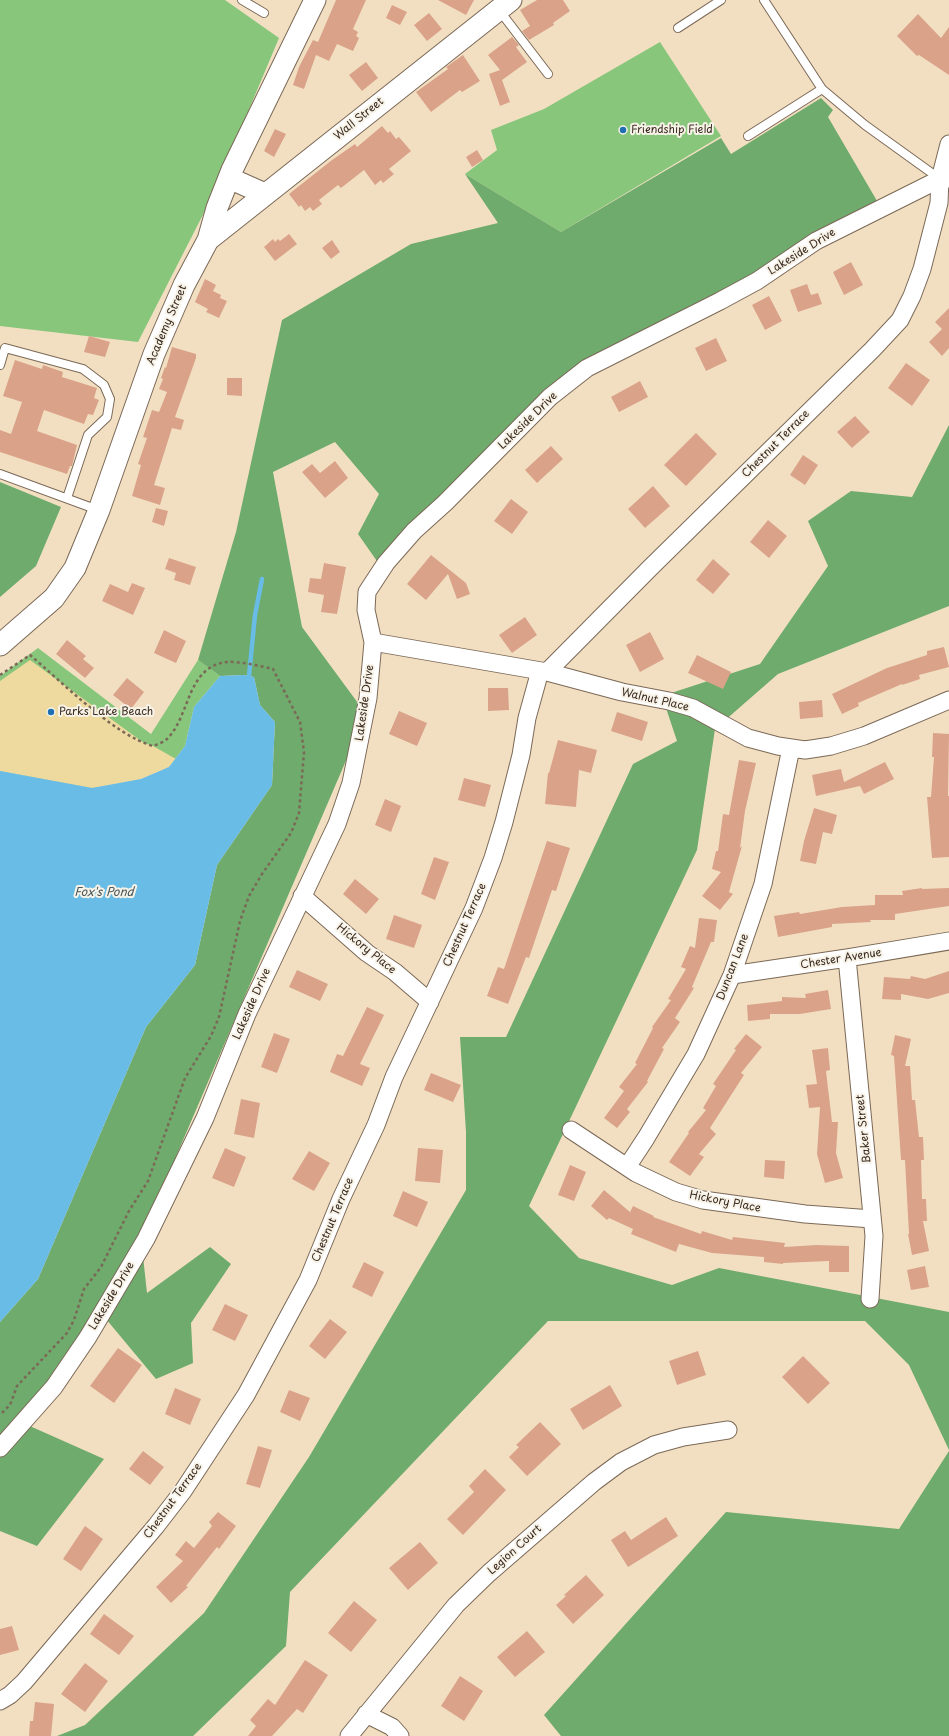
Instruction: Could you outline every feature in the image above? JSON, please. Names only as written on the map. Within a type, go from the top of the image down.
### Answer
[{"type":"street","name":"Academy Street","points":[[3,638],[46,606],[64,586],[75,568],[99,510],[154,354],[184,285],[208,240],[217,208],[229,178],[266,98],[315,0]]},
{"type":"street","name":"Wall Street","points":[[208,240],[374,107],[505,5]]},
{"type":"street","name":"Chestnut Terrace","points":[[0,1701],[10,1695],[24,1682],[156,1526],[183,1491],[246,1395],[308,1280],[340,1199],[376,1125],[394,1077],[474,908],[492,858],[520,762],[527,718],[543,672],[872,350],[900,320],[912,296],[922,269],[946,174],[949,144]]},
{"type":"street","name":"Lakeside Drive","points":[[0,1448],[54,1387],[88,1337],[146,1239],[205,1118],[247,1014],[337,824],[351,783],[368,698],[373,642],[366,610],[367,592],[386,563],[414,531],[445,503],[550,398],[587,368],[726,298],[757,281],[816,241],[946,174]]},
{"type":"street","points":[[229,178],[265,194]]},
{"type":"street","name":"Walnut Place","points":[[373,642],[543,672],[622,692],[669,700],[693,708],[748,738],[778,746],[805,750],[831,746],[864,736],[949,700]]},
{"type":"street","name":"Duncan Lane","points":[[627,1167],[696,1054],[732,974],[763,884],[791,748]]},
{"type":"street","name":"Hickory Place","points":[[302,896],[367,953],[395,972],[430,1002]]},
{"type":"street","name":"Chester Avenue","points":[[732,974],[847,958],[949,941]]},
{"type":"street","name":"Baker Street","points":[[847,958],[874,1236],[870,1299]]},
{"type":"street","name":"Hickory Place","points":[[571,1130],[636,1173],[676,1192],[703,1200],[805,1214],[872,1219]]},
{"type":"street","name":"Legion Court","points":[[349,1736],[456,1606],[490,1573],[594,1482],[621,1462],[654,1445],[683,1437],[728,1430]]},
{"type":"street","points":[[366,1714],[392,1727],[400,1736]]},
{"type":"lane","points":[[242,0],[264,13]]},
{"type":"lane","points":[[678,28],[721,0]]},
{"type":"lane","points":[[764,0],[822,89],[865,125],[946,174]]},
{"type":"lane","points":[[505,5],[548,74]]},
{"type":"lane","points":[[748,136],[822,89]]},
{"type":"lane","points":[[0,365],[5,348],[83,369],[104,385],[110,399],[107,417],[88,435],[67,498]]},
{"type":"lane","points":[[0,474],[99,510]]},
{"type":"path","points":[[0,675],[30,655],[103,716],[142,743],[154,746],[167,739],[176,725],[200,674],[212,665],[228,662],[273,669],[300,722],[304,752],[299,813],[291,833],[262,874],[249,896],[240,921],[219,1017],[211,1036],[185,1078],[148,1181],[129,1211],[101,1267],[84,1289],[74,1320],[67,1334],[17,1386],[10,1406],[0,1415]]},
{"type":"green space","points":[[0,0],[225,0],[279,38],[213,195],[138,342],[0,326]]},
{"type":"green space","points":[[660,42],[721,136],[561,232],[465,174],[497,150],[491,130],[544,109]]},
{"type":"green space","points":[[821,98],[833,110],[828,117],[880,206],[617,348],[379,564],[358,534],[379,494],[335,442],[273,472],[302,627],[366,714],[141,1238],[147,1293],[210,1247],[231,1264],[191,1323],[193,1363],[156,1379],[101,1313],[23,1423],[104,1459],[37,1546],[0,1531],[0,1322],[38,1279],[146,1027],[195,965],[217,865],[272,785],[275,722],[260,705],[254,677],[244,675],[220,676],[198,660],[236,532],[282,320],[411,244],[498,223],[465,174],[561,232],[721,138],[731,154]]},
{"type":"green space","points":[[949,425],[949,606],[778,674],[715,729],[697,850],[529,1206],[579,1258],[672,1285],[719,1268],[949,1312],[949,1450],[909,1365],[865,1321],[548,1321],[290,1592],[286,1646],[193,1736],[57,1736],[85,1725],[204,1613],[309,1457],[466,1190],[466,1132],[460,1037],[506,1037],[633,764],[677,741],[662,696],[760,664],[828,566],[808,521],[851,491],[912,497]]},
{"type":"green space","points":[[0,482],[61,507],[36,566],[0,597]]},
{"type":"green space","name":"Parks Lake Beach","points":[[38,648],[151,734],[198,660],[220,676],[194,707],[185,746],[169,767],[92,788],[0,771],[0,676]]},
{"type":"green space","points":[[949,1451],[949,1736],[561,1736],[544,1715],[726,1512],[899,1529]]},
{"type":"sand","name":"Parks Lake Beach","points":[[30,660],[144,743],[153,746],[176,759],[169,767],[141,779],[92,788],[0,771],[0,681]]},
{"type":"water","name":"Fox's Pond","points":[[244,675],[254,677],[260,705],[275,722],[272,785],[217,865],[195,965],[146,1027],[38,1279],[0,1322],[0,771],[92,788],[141,779],[169,767],[185,746],[194,707],[220,676]]},
{"type":"building","points":[[336,0],[366,0],[353,29],[358,32],[356,36],[359,38],[353,51],[337,44],[329,61],[316,55],[304,89],[293,85],[299,67],[313,40],[318,42]]},
{"type":"building","points":[[438,0],[474,0],[466,15]]},
{"type":"building","points":[[537,0],[563,0],[570,11],[553,23],[554,25],[529,40],[522,31],[530,26],[520,10]]},
{"type":"building","points":[[392,5],[407,12],[400,25],[386,18]]},
{"type":"building","points":[[429,13],[442,29],[427,41],[414,25]]},
{"type":"building","points":[[918,14],[941,38],[949,27],[949,75],[919,55],[917,56],[897,36]]},
{"type":"building","points":[[512,37],[519,45],[516,47],[527,62],[502,80],[510,102],[500,106],[489,74],[500,70],[488,55]]},
{"type":"building","points":[[463,55],[480,81],[462,92],[460,90],[431,112],[416,92],[448,69],[446,67]]},
{"type":"building","points":[[366,62],[378,78],[362,91],[349,75]]},
{"type":"building","points":[[382,126],[388,133],[390,131],[396,139],[399,137],[411,151],[389,169],[394,174],[383,183],[381,180],[375,185],[364,170],[341,188],[338,185],[319,200],[322,204],[313,211],[310,207],[305,211],[301,205],[299,207],[289,194],[355,144],[357,147]]},
{"type":"building","points":[[275,129],[286,134],[274,157],[264,151]]},
{"type":"building","points":[[477,150],[483,160],[472,167],[466,157]]},
{"type":"building","points":[[289,234],[297,244],[275,261],[264,247],[273,239],[275,242],[278,239],[280,241]]},
{"type":"building","points":[[332,240],[340,252],[331,259],[322,248]]},
{"type":"building","points":[[851,262],[863,285],[844,295],[833,272]]},
{"type":"building","points":[[205,279],[216,285],[213,291],[221,295],[220,298],[227,301],[219,318],[206,312],[208,309],[195,302]]},
{"type":"building","points":[[807,284],[811,295],[818,293],[822,304],[798,312],[790,290]]},
{"type":"building","points":[[769,296],[782,321],[765,330],[752,305]]},
{"type":"building","points":[[949,308],[949,348],[942,356],[929,342],[942,329],[935,322]]},
{"type":"building","points":[[89,336],[110,342],[105,357],[84,352]]},
{"type":"building","points":[[716,338],[727,361],[706,371],[695,348]]},
{"type":"building","points":[[172,347],[196,354],[196,358],[175,417],[184,420],[181,430],[172,428],[154,485],[165,488],[160,505],[132,496],[141,465],[138,464],[147,438],[143,437],[152,410],[159,412],[167,392],[159,389],[163,379],[161,378],[165,367],[166,368]]},
{"type":"building","points":[[15,360],[42,369],[43,365],[63,372],[62,377],[97,388],[94,398],[99,400],[93,415],[88,414],[84,424],[44,410],[37,431],[77,445],[72,466],[70,466],[67,474],[0,452],[0,430],[11,434],[22,402],[3,396]]},
{"type":"building","points":[[906,363],[930,380],[912,406],[888,388]]},
{"type":"building","points":[[227,378],[242,378],[242,396],[227,395]]},
{"type":"building","points":[[640,381],[648,397],[619,412],[611,397]]},
{"type":"building","points":[[855,416],[870,432],[852,448],[837,432]]},
{"type":"building","points":[[696,433],[717,454],[686,486],[664,465]]},
{"type":"building","points":[[551,446],[563,459],[537,483],[525,470]]},
{"type":"building","points":[[803,455],[818,465],[805,485],[790,475]]},
{"type":"building","points":[[335,461],[348,478],[325,498],[302,472],[312,464],[320,473]]},
{"type":"building","points":[[653,486],[670,506],[645,528],[628,509]]},
{"type":"building","points":[[511,499],[528,512],[512,534],[494,521]]},
{"type":"building","points":[[156,508],[168,511],[164,526],[152,522]]},
{"type":"building","points":[[768,520],[787,536],[769,558],[750,542]]},
{"type":"building","points":[[431,555],[466,583],[470,594],[457,599],[448,574],[426,600],[407,584]]},
{"type":"building","points":[[169,558],[196,567],[190,585],[174,580],[176,573],[165,569]]},
{"type":"building","points":[[713,559],[730,574],[713,594],[696,580]]},
{"type":"building","points":[[324,563],[346,567],[337,614],[321,612],[324,595],[308,592],[310,578],[321,579]]},
{"type":"building","points":[[132,583],[145,588],[133,615],[102,601],[110,584],[128,592]]},
{"type":"building","points":[[525,617],[537,635],[512,653],[499,635]]},
{"type":"building","points":[[164,630],[186,641],[176,663],[154,653]]},
{"type":"building","points":[[650,632],[664,659],[640,672],[626,645]]},
{"type":"building","points":[[67,640],[86,656],[83,659],[94,668],[85,678],[56,654]]},
{"type":"building","points":[[944,647],[949,667],[919,675],[920,679],[902,684],[858,703],[859,706],[842,714],[832,694],[887,668],[927,655],[927,651]]},
{"type":"building","points":[[697,655],[731,672],[723,689],[688,673]]},
{"type":"building","points":[[127,678],[144,692],[131,709],[113,695]]},
{"type":"building","points":[[488,688],[508,688],[509,710],[488,711]]},
{"type":"building","points":[[822,700],[823,717],[800,719],[799,702]]},
{"type":"building","points":[[399,711],[427,723],[417,746],[389,734]]},
{"type":"building","points":[[617,712],[648,722],[642,741],[611,731]]},
{"type":"building","points":[[933,733],[949,734],[949,857],[932,858],[927,797],[931,797],[934,757],[932,757]]},
{"type":"building","points":[[558,740],[597,750],[591,773],[579,770],[576,807],[545,804],[548,773]]},
{"type":"building","points":[[739,760],[756,763],[745,811],[740,848],[742,846],[729,892],[733,894],[720,910],[702,896],[721,872],[712,869],[716,851],[718,851],[723,814],[729,815]]},
{"type":"building","points":[[885,762],[894,779],[864,794],[860,786],[816,796],[812,775],[841,769],[844,782]]},
{"type":"building","points":[[464,778],[491,785],[485,807],[458,800]]},
{"type":"building","points":[[385,799],[401,806],[391,832],[375,825]]},
{"type":"building","points":[[814,808],[837,815],[832,834],[823,832],[816,864],[800,861],[804,841]]},
{"type":"building","points":[[547,841],[570,848],[556,891],[552,890],[529,958],[526,957],[508,1004],[487,996],[498,967],[504,969]]},
{"type":"building","points":[[434,857],[449,862],[435,900],[421,894]]},
{"type":"building","points":[[355,879],[379,899],[366,914],[343,894]]},
{"type":"building","points":[[922,888],[949,888],[949,906],[895,914],[895,920],[870,920],[871,922],[832,924],[832,927],[778,937],[774,916],[799,912],[800,914],[842,907],[875,905],[875,895],[903,895],[902,891]]},
{"type":"building","points":[[394,915],[422,925],[414,948],[386,939]]},
{"type":"building","points":[[699,918],[717,920],[714,942],[711,942],[692,987],[694,988],[675,1018],[680,1022],[662,1048],[664,1049],[647,1081],[648,1082],[627,1109],[630,1112],[617,1128],[604,1118],[624,1091],[619,1087],[637,1064],[635,1063],[653,1028],[652,1027],[671,1000],[668,999],[686,969],[681,967],[690,946],[695,948]]},
{"type":"building","points":[[297,970],[328,984],[320,1001],[289,987]]},
{"type":"building","points":[[949,971],[949,993],[928,999],[901,994],[901,1000],[882,999],[884,977],[910,979],[911,976],[925,979]]},
{"type":"building","points":[[828,990],[831,1009],[800,1014],[770,1014],[770,1019],[748,1021],[747,1005],[782,1001],[782,997],[806,998],[805,994]]},
{"type":"building","points":[[367,1007],[384,1015],[360,1064],[370,1068],[362,1086],[330,1072],[337,1054],[343,1056]]},
{"type":"building","points":[[274,1033],[290,1039],[277,1073],[261,1067]]},
{"type":"building","points":[[746,1034],[762,1047],[741,1073],[744,1075],[710,1128],[716,1134],[699,1154],[704,1157],[690,1176],[669,1162],[689,1133],[688,1132],[706,1110],[703,1108],[716,1086],[713,1084],[736,1050],[734,1049]]},
{"type":"building","points":[[895,1035],[911,1039],[905,1066],[910,1066],[912,1100],[915,1100],[919,1137],[923,1137],[924,1160],[921,1160],[922,1199],[926,1199],[927,1221],[923,1221],[929,1251],[912,1255],[908,1234],[905,1160],[901,1160],[894,1056],[891,1055]]},
{"type":"building","points":[[828,1048],[830,1070],[826,1071],[832,1122],[838,1122],[836,1153],[843,1178],[825,1183],[817,1154],[820,1107],[809,1108],[806,1085],[817,1084],[812,1050]]},
{"type":"building","points":[[431,1073],[461,1085],[453,1102],[424,1090]]},
{"type":"building","points":[[241,1099],[260,1103],[254,1138],[234,1134]]},
{"type":"building","points":[[225,1148],[246,1157],[234,1187],[212,1178]]},
{"type":"building","points":[[418,1148],[443,1150],[440,1183],[415,1181]]},
{"type":"building","points":[[309,1151],[330,1163],[314,1191],[292,1179]]},
{"type":"building","points":[[765,1160],[785,1161],[784,1179],[764,1177]]},
{"type":"building","points":[[570,1165],[586,1172],[574,1201],[558,1195]]},
{"type":"building","points":[[604,1190],[630,1212],[633,1206],[654,1216],[653,1217],[701,1234],[702,1231],[732,1240],[733,1237],[785,1243],[784,1247],[817,1245],[849,1246],[849,1272],[829,1272],[829,1261],[783,1264],[764,1262],[764,1257],[712,1253],[679,1244],[676,1252],[631,1234],[633,1229],[609,1218],[607,1220],[591,1206]]},
{"type":"building","points":[[403,1191],[428,1202],[417,1227],[393,1216]]},
{"type":"building","points":[[364,1262],[384,1272],[372,1297],[352,1287]]},
{"type":"building","points":[[925,1266],[929,1287],[911,1290],[907,1270]]},
{"type":"building","points":[[225,1304],[248,1315],[235,1341],[212,1330]]},
{"type":"building","points":[[330,1319],[347,1332],[325,1359],[309,1346]]},
{"type":"building","points":[[118,1348],[142,1365],[114,1403],[90,1386]]},
{"type":"building","points":[[698,1351],[706,1375],[677,1385],[669,1361]]},
{"type":"building","points":[[803,1356],[830,1383],[808,1404],[782,1377]]},
{"type":"building","points":[[610,1385],[622,1406],[583,1430],[570,1409]]},
{"type":"building","points":[[175,1388],[201,1399],[190,1425],[165,1414]]},
{"type":"building","points":[[289,1390],[310,1398],[300,1421],[280,1412]]},
{"type":"building","points":[[540,1422],[561,1444],[527,1476],[509,1457],[519,1447],[516,1445]]},
{"type":"building","points":[[258,1446],[272,1450],[260,1488],[246,1484]]},
{"type":"building","points":[[143,1451],[164,1467],[150,1485],[129,1469]]},
{"type":"building","points":[[485,1469],[506,1490],[463,1535],[447,1519],[474,1492],[469,1486]]},
{"type":"building","points":[[218,1512],[236,1526],[219,1549],[217,1547],[186,1586],[188,1587],[171,1603],[156,1587],[183,1561],[175,1555],[186,1541],[194,1548],[212,1526],[209,1522]]},
{"type":"building","points":[[666,1517],[678,1536],[628,1567],[611,1540],[625,1531],[631,1540]]},
{"type":"building","points":[[85,1526],[103,1539],[81,1571],[63,1559]]},
{"type":"building","points":[[420,1542],[438,1563],[408,1590],[389,1568]]},
{"type":"building","points":[[586,1575],[604,1595],[573,1624],[556,1605],[566,1596],[564,1595]]},
{"type":"building","points":[[354,1601],[377,1620],[351,1652],[328,1633]]},
{"type":"building","points":[[104,1614],[134,1636],[119,1655],[90,1634]]},
{"type":"building","points":[[12,1626],[19,1650],[0,1655],[0,1629]]},
{"type":"building","points":[[527,1631],[545,1652],[515,1677],[497,1657]]},
{"type":"building","points":[[305,1660],[328,1675],[303,1713],[297,1709],[272,1736],[248,1736],[256,1726],[250,1720],[268,1699],[275,1705]]},
{"type":"building","points":[[85,1663],[108,1681],[85,1712],[61,1694]]},
{"type":"building","points":[[460,1676],[483,1691],[464,1721],[441,1706]]},
{"type":"building","points":[[35,1702],[54,1704],[51,1736],[29,1736],[30,1721],[33,1721]]},
{"type":"waterway","points":[[249,676],[255,615],[262,579]]},
{"type":"place","name":"Friendship Field","points":[[623,130]]},
{"type":"place","name":"Parks Lake Beach","points":[[51,712]]}]
